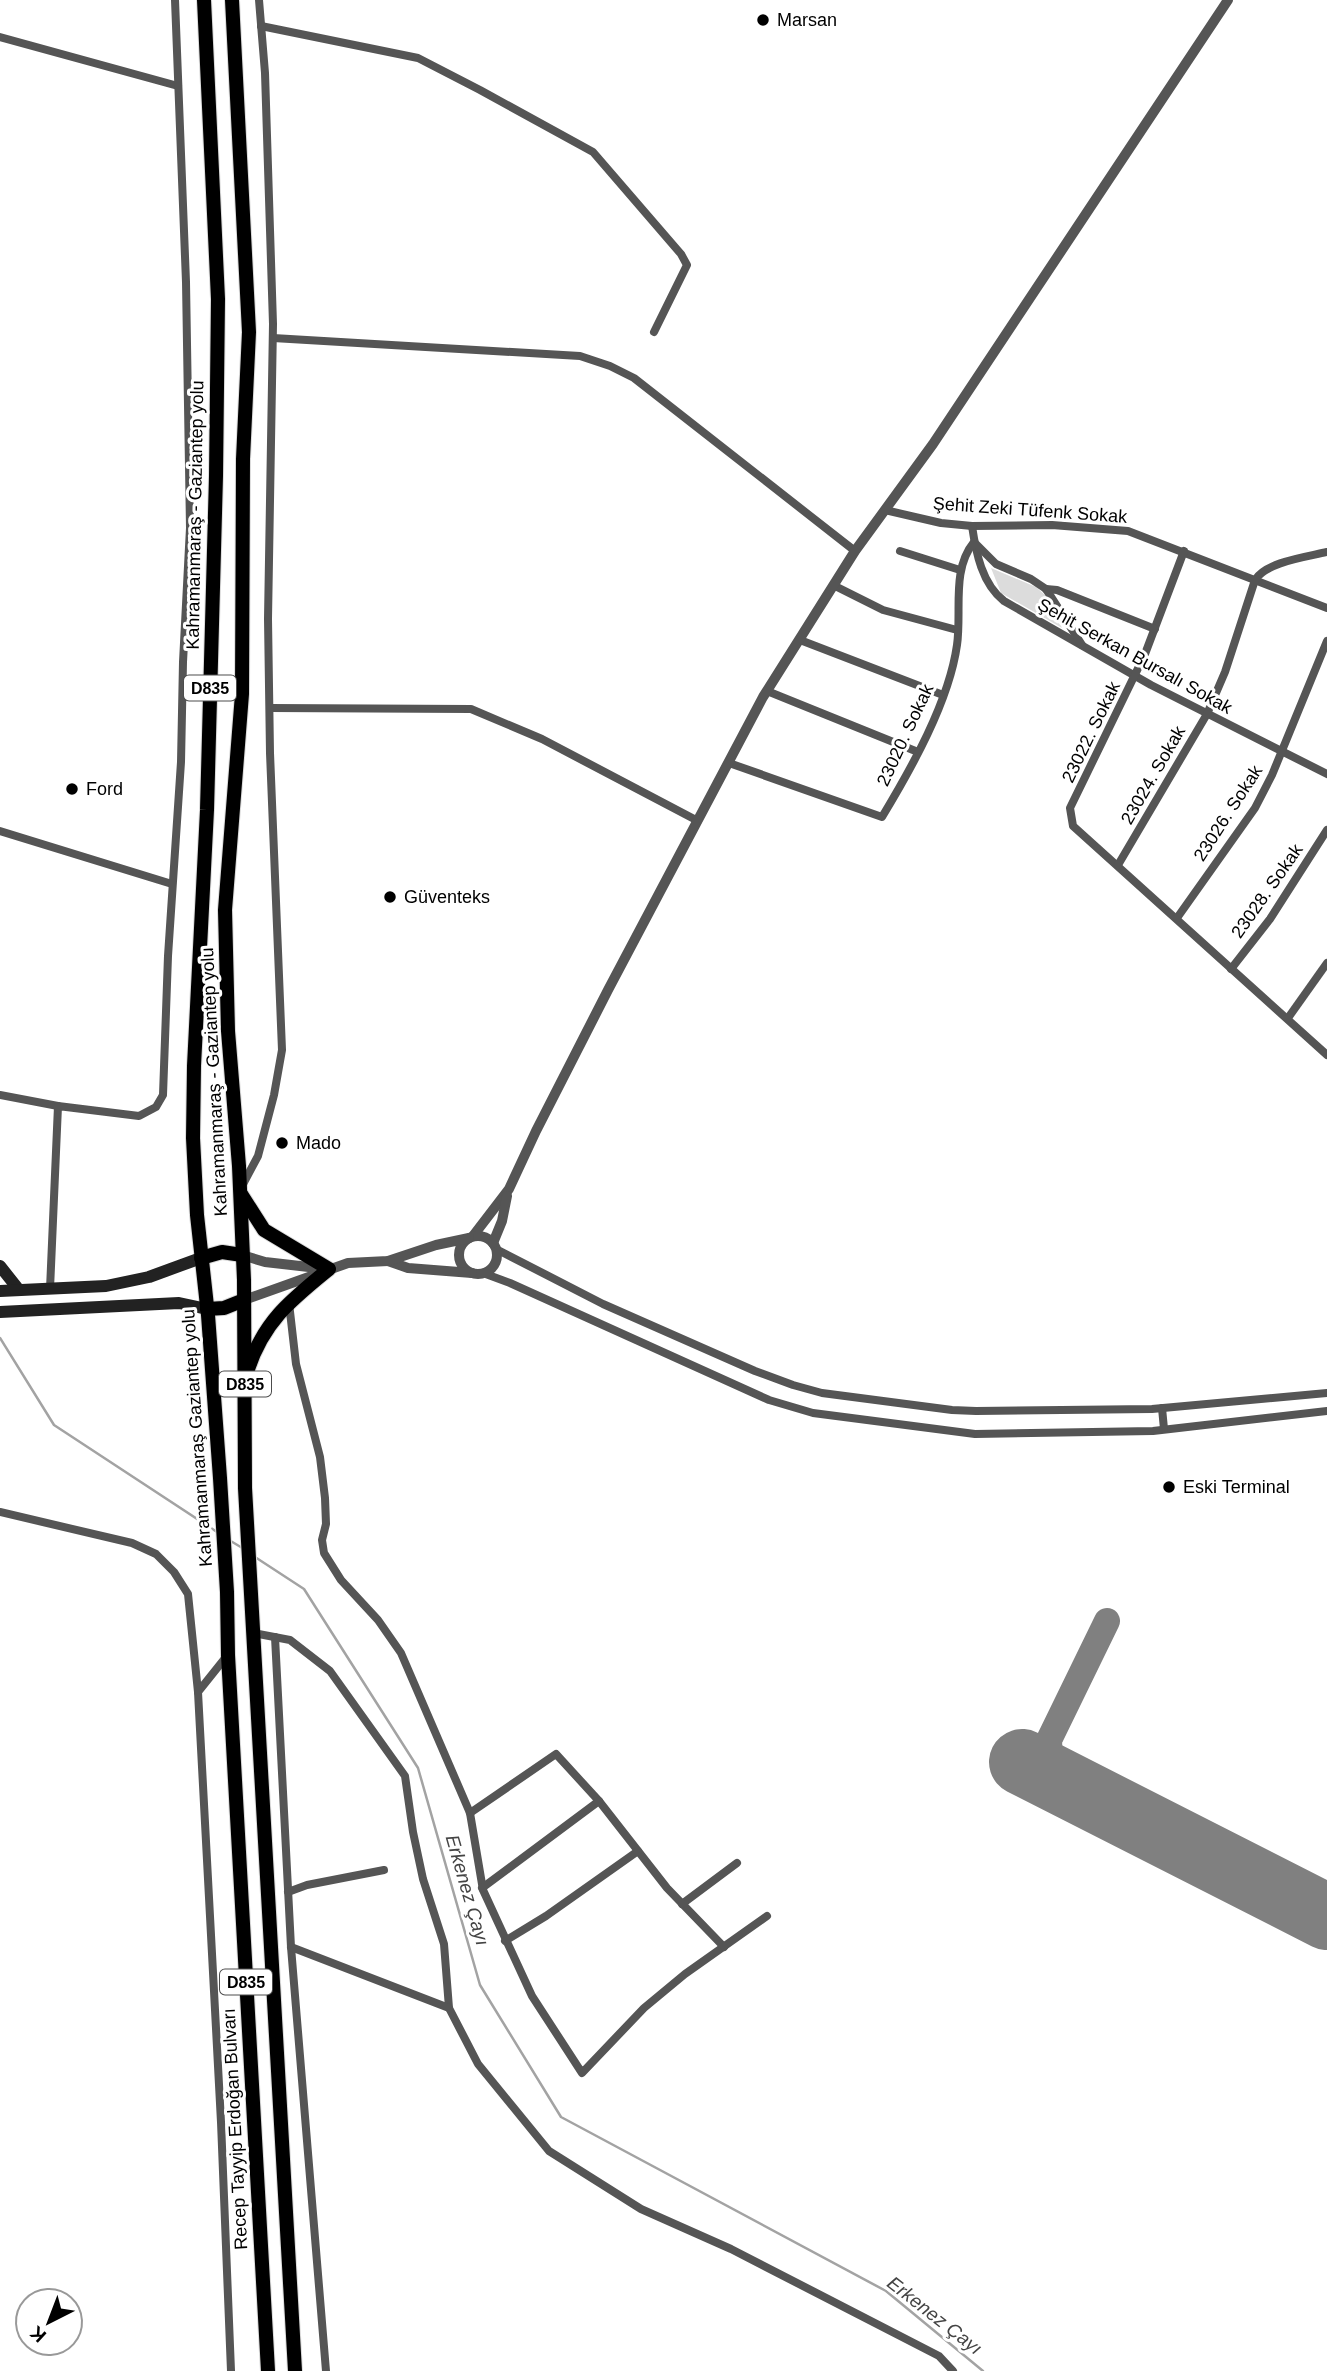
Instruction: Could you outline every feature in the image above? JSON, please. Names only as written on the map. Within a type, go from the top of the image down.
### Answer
[{"type":"highway","name":"Kahramanmaraş - Gaziantep yolu","points":[[204,0],[218,313],[207,810],[194,1066],[193,1138],[204,1282]]},
{"type":"highway","name":"Kahramanmaraş - Gaziantep yolu","points":[[232,0],[249,332],[243,459],[242,694],[225,909],[228,1031],[239,1166],[244,1300]]},
{"type":"highway","points":[[239,1191],[264,1230],[329,1269],[268,1325],[245,1380]]},
{"type":"highway","points":[[201,1258],[222,1252],[242,1255]]},
{"type":"highway","name":"Kahramanmaraş Gaziantep yolu","points":[[204,1282],[227,1592]]},
{"type":"highway","points":[[207,1309],[223,1308],[244,1300]]},
{"type":"highway","name":"D835","points":[[244,1300],[245,1488],[295,2371]]},
{"type":"highway","name":"Recep Tayyip Erdoğan Bulvarı","points":[[227,1592],[228,1654],[268,2371]]},
{"type":"main road","points":[[0,1291],[106,1286],[138,1279],[201,1258]]},
{"type":"main road","points":[[0,1266],[19,1290]]},
{"type":"main road","points":[[0,1312],[178,1303],[207,1309]]},
{"type":"street","points":[[0,1095],[58,1107],[139,1116],[150,1111],[163,1095],[181,762],[190,528],[186,282],[175,0]]},
{"type":"street","points":[[239,1191],[258,1156],[274,1095],[282,1050],[268,619],[273,338],[265,72],[259,0]]},
{"type":"street","points":[[1228,0],[933,444],[855,551],[767,691],[602,1001],[509,1189],[461,1247],[459,1253],[462,1265],[478,1273],[510,1283],[769,1400],[813,1413],[975,1434],[1094,1433],[1164,1429],[1327,1411]]},
{"type":"street","points":[[261,26],[418,58],[593,152],[681,254],[687,265],[654,332]]},
{"type":"street","points":[[0,37],[178,86]]},
{"type":"street","points":[[273,338],[580,356],[610,366],[634,378],[855,551]]},
{"type":"street","name":"Şehit Zeki Tüfenk Sokak","points":[[885,510],[941,523],[972,526],[1052,525],[1128,531],[1327,608]]},
{"type":"street","name":"Şehit Serkan Bursalı Sokak","points":[[972,526],[979,561],[995,594],[1004,601],[1135,676],[1327,774]]},
{"type":"street","points":[[974,542],[996,564],[1031,579],[1046,589],[1083,645]]},
{"type":"street","name":"23020. Sokak","points":[[729,763],[882,817],[918,751],[943,695],[957,644],[960,570],[967,551],[974,542]]},
{"type":"street","points":[[901,551],[960,570]]},
{"type":"street","name":"23022. Sokak","points":[[1118,865],[1073,826],[1070,808],[1135,676],[1184,551]]},
{"type":"street","points":[[1255,580],[1259,573],[1268,567],[1327,552]]},
{"type":"street","name":"23024. Sokak","points":[[1118,865],[1207,714],[1226,672],[1255,580]]},
{"type":"street","points":[[835,586],[883,610],[957,630]]},
{"type":"street","points":[[1046,589],[1057,590],[1155,629]]},
{"type":"street","points":[[800,640],[943,695]]},
{"type":"street","name":"23026. Sokak","points":[[1177,918],[1255,808],[1283,753],[1327,641]]},
{"type":"street","points":[[767,691],[918,751]]},
{"type":"street","points":[[270,708],[471,709],[542,739],[698,821]]},
{"type":"street","name":"23028. Sokak","points":[[1231,969],[1270,919],[1327,830]]},
{"type":"street","points":[[0,831],[173,884]]},
{"type":"street","points":[[1118,865],[1327,1053]]},
{"type":"street","points":[[1288,1018],[1327,962]]},
{"type":"street","points":[[50,1289],[58,1107]]},
{"type":"street","points":[[388,1261],[408,1268],[478,1273],[493,1266],[496,1261],[494,1246],[509,1189]]},
{"type":"street","points":[[244,1300],[348,1263],[388,1261],[436,1245],[471,1237],[484,1237],[494,1246],[615,1310],[755,1371],[822,1393],[952,1410],[1162,1408],[1327,1393]]},
{"type":"street","points":[[242,1255],[265,1262],[329,1269]]},
{"type":"street","points":[[289,1303],[296,1364],[320,1457],[325,1498],[326,1524],[322,1540],[324,1553],[341,1580],[378,1620],[401,1653],[470,1813],[482,1888],[532,1996],[582,2073],[644,2008],[685,1974],[766,1916]]},
{"type":"street","points":[[1162,1408],[1164,1429]]},
{"type":"street","points":[[0,1512],[132,1543],[156,1554],[174,1573],[188,1594],[198,1692],[231,2371]]},
{"type":"street","points":[[253,1633],[290,1640],[330,1671],[405,1776],[412,1832],[423,1879],[444,1944],[449,2008],[478,2064],[549,2151],[641,2209],[731,2249],[903,2337],[939,2356],[953,2371]]},
{"type":"street","points":[[275,1637],[291,1947],[326,2371]]},
{"type":"street","points":[[198,1692],[228,1654]]},
{"type":"street","points":[[470,1813],[556,1754],[599,1801],[682,1904],[724,1947]]},
{"type":"street","points":[[482,1888],[599,1801]]},
{"type":"street","points":[[505,1941],[546,1916],[638,1851]]},
{"type":"street","points":[[682,1904],[737,1863]]},
{"type":"street","points":[[288,1892],[307,1885],[384,1870]]},
{"type":"street","points":[[291,1947],[449,2008]]},
{"type":"shaded area","points":[[991,568],[1036,587],[1045,595],[1062,628],[1001,593]]},
{"type":"waterway","name":"Erkenez Çayı","points":[[0,1338],[54,1425],[217,1532]]},
{"type":"waterway","name":"Erkenez Çayı","points":[[229,1540],[244,1549]]},
{"type":"waterway","name":"Erkenez Çayı","points":[[255,1557],[304,1589],[418,1768],[480,1985],[561,2117],[886,2291],[983,2371]]},
{"type":"taxiway","points":[[1054,1778],[1049,1740],[1107,1621]]},
{"type":"runway","points":[[1022,1762],[1327,1917]]},
{"type":"place","name":"Marsan","points":[[763,20]]},
{"type":"place","name":"Ford","points":[[72,789]]},
{"type":"place","name":"Güventeks","points":[[390,897]]},
{"type":"place","name":"Mado","points":[[282,1143]]},
{"type":"place","name":"Eski Terminal","points":[[1169,1487]]}]
